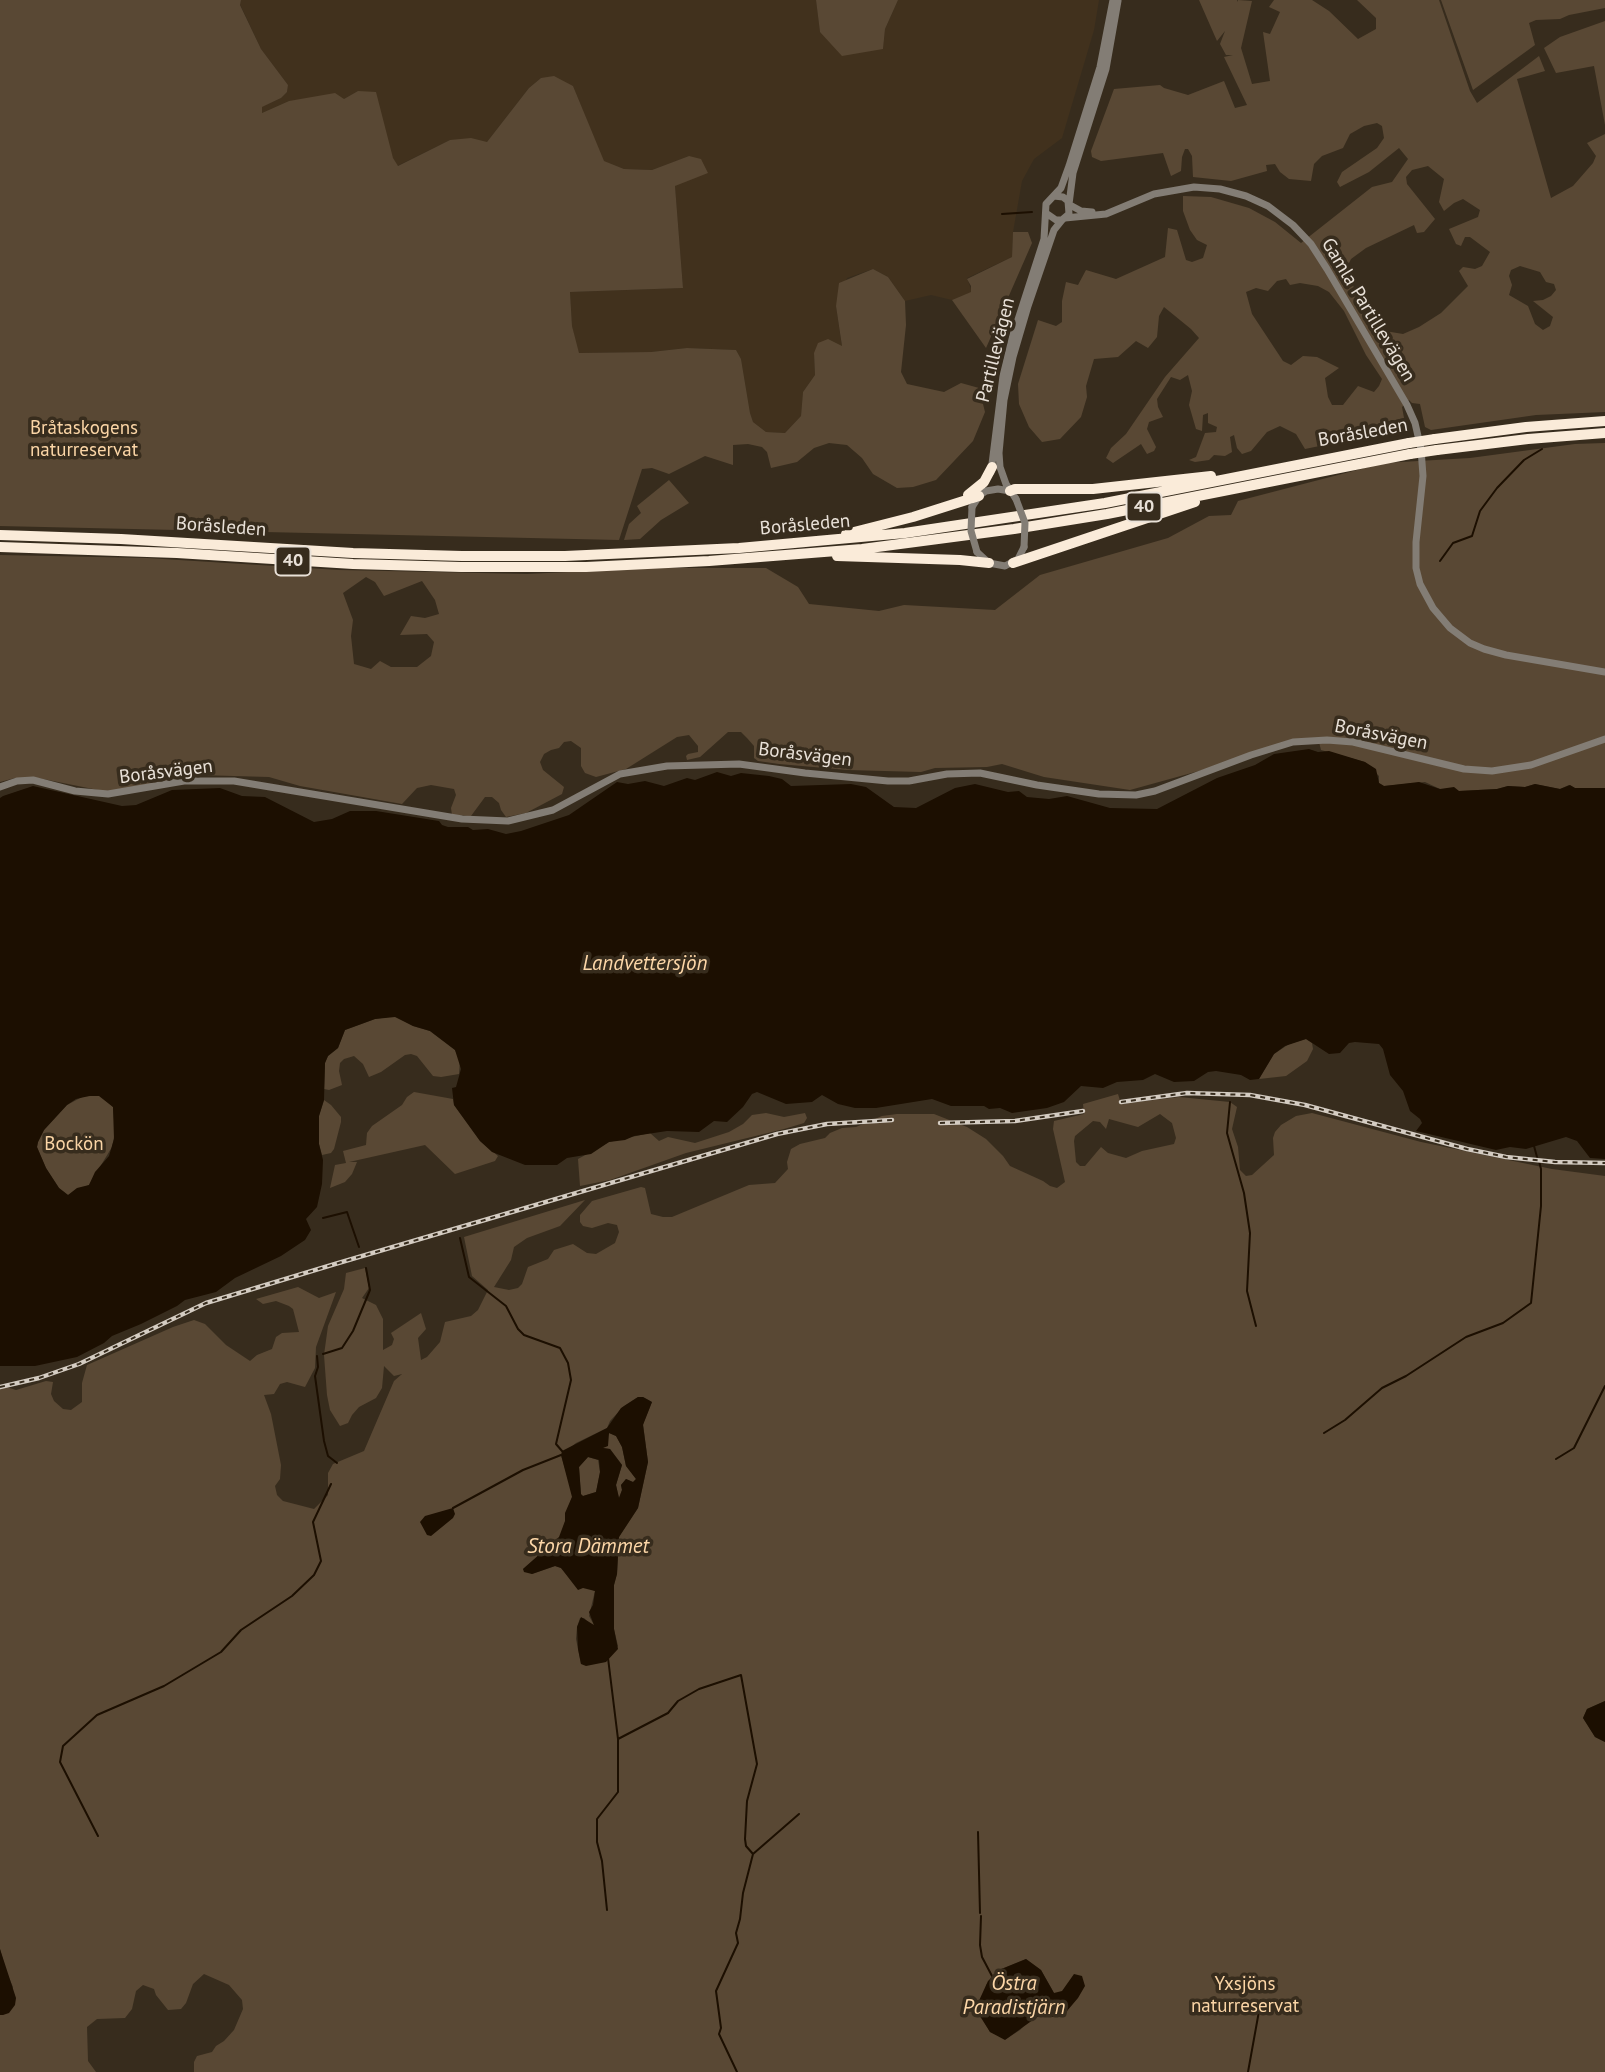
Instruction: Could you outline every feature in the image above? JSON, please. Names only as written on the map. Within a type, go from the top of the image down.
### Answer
[{"type":"highway","name":"Boråsleden","points":[[0,547],[164,553],[353,565],[461,567],[586,567],[791,555],[905,544],[1014,529],[1248,486],[1410,448],[1435,439],[1526,427],[1605,421]]},
{"type":"highway","name":"Boråsleden","points":[[0,535],[121,539],[353,553],[462,556],[637,554],[811,542],[980,523],[1105,503],[1247,474],[1410,448],[1437,450],[1605,433]]},
{"type":"highway","points":[[958,501],[979,488],[992,467]]},
{"type":"highway","points":[[1013,496],[1015,489],[1093,489],[1247,474]]},
{"type":"highway","points":[[1013,563],[1248,486]]},
{"type":"highway","points":[[811,542],[913,517],[979,495]]},
{"type":"highway","points":[[791,555],[989,563]]},
{"type":"street","points":[[1115,0],[1106,69],[1073,173],[1070,211],[1064,219],[1053,220],[1046,213],[1047,201],[1054,196],[1063,182],[1093,92],[1115,0]]},
{"type":"street","name":"Gamla Partillevägen","points":[[1070,205],[1085,212],[1126,204],[1168,190],[1194,187],[1220,189],[1261,203],[1293,225],[1311,244],[1331,276],[1415,423],[1423,476],[1416,568],[1420,584],[1433,608],[1444,622],[1463,638],[1484,649],[1605,672]]},
{"type":"street","points":[[1054,196],[1063,197],[1070,205]]},
{"type":"street","name":"Gamla Partillevägen","points":[[1064,219],[1106,214],[1126,204]]},
{"type":"street","name":"Partillevägen","points":[[979,495],[990,479],[1003,376],[1013,335],[1044,239],[1046,213]]},
{"type":"street","name":"Partillevägen","points":[[1013,496],[1003,477],[999,460],[1009,377],[1018,337],[1052,236],[1064,219]]},
{"type":"street","points":[[993,489],[1013,496],[1025,523],[1024,547],[1013,563],[1000,566],[989,563],[978,552],[971,531],[972,507],[979,495],[993,489]]},
{"type":"street","name":"Boråsvägen","points":[[0,787],[17,781],[33,780],[75,791],[108,794],[184,781],[234,781],[462,820],[508,821],[553,810],[620,774],[667,766],[739,764],[805,774],[888,781],[980,773],[1037,785],[1136,795],[1165,788],[1293,742],[1353,742],[1464,769],[1492,771],[1540,763],[1605,739]]},
{"type":"shaded area","points":[[241,0],[816,0],[820,32],[883,49],[885,29],[898,0],[1099,0],[1094,30],[1062,138],[1034,159],[1022,181],[1013,232],[1012,257],[967,278],[972,292],[952,300],[931,295],[905,301],[888,277],[873,269],[847,278],[836,306],[842,347],[814,353],[815,375],[803,392],[801,416],[785,433],[766,432],[753,422],[741,359],[736,350],[687,348],[651,352],[579,353],[576,345],[570,292],[683,288],[675,186],[689,156],[652,170],[624,169],[603,161],[573,86],[541,78],[529,88],[487,142],[450,140],[397,166],[358,91],[344,99],[289,101],[262,113],[261,107],[281,98],[287,92],[288,85],[261,49],[240,4]]},
{"type":"green space","name":"Bråtaskogens naturreservat","points":[[0,0],[241,0],[240,5],[261,49],[288,85],[287,92],[281,98],[262,107],[262,113],[289,101],[335,93],[344,99],[358,91],[376,92],[393,158],[398,166],[450,140],[471,138],[487,142],[529,88],[541,78],[554,76],[573,86],[604,161],[624,169],[652,170],[689,156],[701,159],[708,173],[675,186],[683,288],[570,292],[572,326],[579,353],[651,352],[687,348],[736,350],[741,359],[753,422],[766,432],[785,433],[801,416],[803,392],[815,375],[814,353],[818,343],[828,339],[842,346],[836,306],[839,283],[873,269],[888,277],[905,301],[906,325],[901,372],[907,384],[944,392],[961,383],[979,388],[985,412],[973,441],[936,480],[913,487],[897,488],[873,474],[862,458],[847,445],[829,443],[814,448],[797,462],[771,468],[767,452],[762,447],[748,444],[733,445],[733,465],[705,456],[669,474],[652,468],[642,469],[619,540],[0,526]]},
{"type":"green space","points":[[816,0],[898,0],[885,29],[883,49],[842,56],[820,32]]},
{"type":"green space","points":[[1199,0],[1252,1],[1241,48],[1252,84],[1270,81],[1263,32],[1270,34],[1280,12],[1269,7],[1274,0],[1312,0],[1329,11],[1358,39],[1376,29],[1376,18],[1357,0],[1439,0],[1470,91],[1477,103],[1539,56],[1545,71],[1517,79],[1551,198],[1573,186],[1593,163],[1596,156],[1587,143],[1605,134],[1605,412],[1536,415],[1431,430],[1425,427],[1420,404],[1409,400],[1402,407],[1404,418],[1363,437],[1305,449],[1296,434],[1280,426],[1267,432],[1251,451],[1242,454],[1237,448],[1234,435],[1230,437],[1232,452],[1195,462],[1189,460],[1196,457],[1205,433],[1216,432],[1217,427],[1208,423],[1208,413],[1203,415],[1202,431],[1196,429],[1189,405],[1192,391],[1188,375],[1180,380],[1171,377],[1157,399],[1163,417],[1149,422],[1147,429],[1156,447],[1154,451],[1147,454],[1141,444],[1113,463],[1106,458],[1111,448],[1126,434],[1165,377],[1199,338],[1164,307],[1159,316],[1157,337],[1148,348],[1136,341],[1118,357],[1094,359],[1081,417],[1060,439],[1042,442],[1029,427],[1019,404],[1018,384],[1038,320],[1056,326],[1062,322],[1066,282],[1078,285],[1086,270],[1116,279],[1165,257],[1168,228],[1177,230],[1186,260],[1192,262],[1203,258],[1207,245],[1197,240],[1190,230],[1183,211],[1183,196],[1211,197],[1249,208],[1275,222],[1301,243],[1372,187],[1392,182],[1408,159],[1399,148],[1369,172],[1340,187],[1337,182],[1342,172],[1377,148],[1384,138],[1382,126],[1377,123],[1364,126],[1350,134],[1343,148],[1322,156],[1314,164],[1311,181],[1289,179],[1275,164],[1266,165],[1267,171],[1231,181],[1193,177],[1192,156],[1188,149],[1185,149],[1182,157],[1181,171],[1171,176],[1163,153],[1101,161],[1092,157],[1091,151],[1114,89],[1160,85],[1188,95],[1224,81],[1235,108],[1247,105],[1224,57],[1233,55],[1226,55],[1220,44],[1225,31],[1217,41]],"holes":[[[1428,166],[1444,179],[1439,202],[1444,211],[1463,199],[1480,210],[1478,217],[1449,229],[1456,244],[1461,246],[1465,237],[1470,237],[1490,252],[1482,266],[1475,269],[1463,267],[1459,271],[1468,286],[1441,313],[1403,334],[1385,331],[1373,323],[1357,300],[1348,265],[1351,259],[1366,248],[1414,225],[1417,233],[1424,232],[1435,219],[1407,184],[1406,177],[1412,170]],[[1520,266],[1540,272],[1546,282],[1554,284],[1556,290],[1551,296],[1533,301],[1553,317],[1550,326],[1543,330],[1535,324],[1528,306],[1509,295],[1512,285],[1509,276],[1511,270]],[[1286,279],[1290,285],[1300,283],[1318,286],[1329,292],[1344,311],[1366,355],[1382,379],[1374,392],[1358,386],[1343,405],[1332,405],[1325,378],[1339,368],[1317,357],[1303,356],[1291,365],[1283,361],[1252,314],[1246,292],[1256,288],[1268,291],[1277,281]]]},
{"type":"green space","points":[[1441,0],[1605,0],[1605,8],[1529,23],[1535,45],[1473,90]]},
{"type":"green space","points":[[1605,21],[1605,125],[1594,66],[1556,73],[1544,48],[1560,37]]},
{"type":"green space","points":[[1013,232],[1028,232],[1032,243],[986,348],[952,300],[971,292],[967,279],[1012,257]]},
{"type":"green space","points":[[1605,443],[1605,788],[1575,788],[1569,785],[1560,789],[1535,784],[1459,791],[1440,789],[1425,782],[1384,786],[1379,783],[1379,776],[1365,762],[1321,750],[1318,738],[1130,790],[1044,777],[1002,764],[987,767],[935,768],[921,772],[848,770],[758,761],[754,758],[754,746],[741,732],[728,732],[700,757],[687,760],[688,754],[698,752],[698,746],[689,735],[677,737],[626,769],[596,777],[585,773],[581,766],[581,748],[571,741],[564,742],[559,748],[544,754],[540,762],[543,770],[564,787],[562,794],[526,813],[506,817],[499,803],[492,797],[485,797],[471,816],[452,815],[451,808],[456,795],[454,789],[431,785],[417,788],[402,804],[300,786],[269,777],[199,775],[113,793],[38,778],[15,778],[0,782],[0,555],[147,558],[339,570],[527,574],[651,568],[766,568],[798,587],[809,604],[879,611],[904,605],[995,610],[1040,575],[1168,538],[1209,516],[1231,515],[1238,501],[1384,463],[1470,458],[1575,444]],"holes":[[[366,577],[375,582],[384,596],[422,581],[435,600],[439,614],[425,618],[411,616],[400,635],[427,634],[434,642],[431,656],[417,667],[391,667],[380,661],[371,669],[354,664],[351,636],[353,620],[343,593]]]},
{"type":"green space","points":[[669,480],[689,503],[661,520],[640,539],[624,540],[629,524],[641,513],[637,506]]},
{"type":"green space","points":[[395,1016],[413,1026],[430,1031],[455,1050],[460,1060],[459,1074],[433,1076],[417,1056],[411,1054],[369,1077],[363,1064],[354,1056],[340,1063],[342,1085],[324,1089],[325,1063],[328,1056],[338,1048],[345,1030],[375,1019]]},
{"type":"green space","points":[[1306,1039],[1312,1043],[1313,1049],[1307,1061],[1286,1076],[1259,1079],[1274,1054],[1289,1044]]},
{"type":"green space","points":[[414,1092],[453,1099],[454,1105],[480,1141],[498,1156],[495,1161],[455,1174],[425,1145],[349,1162],[357,1162],[352,1174],[345,1182],[330,1188],[335,1165],[346,1163],[343,1151],[366,1145],[367,1133],[372,1126],[402,1105]]},
{"type":"green space","name":"Yxsjöns naturreservat","points":[[1118,1094],[1121,1104],[1179,1097],[1230,1102],[1237,1107],[1232,1129],[1238,1147],[1240,1170],[1246,1176],[1252,1175],[1274,1155],[1273,1138],[1281,1125],[1296,1116],[1312,1113],[1421,1142],[1552,1169],[1605,1176],[1605,1701],[1587,1709],[1583,1718],[1595,1737],[1605,1742],[1605,2072],[194,2072],[197,2056],[212,2052],[224,2041],[234,2030],[243,2009],[242,2000],[229,1985],[204,1974],[193,1984],[181,2009],[168,2010],[154,1989],[143,1985],[136,1991],[132,2009],[125,2018],[97,2019],[87,2027],[88,2061],[96,2072],[0,2072],[0,2015],[3,2015],[13,1987],[0,1949],[0,1385],[16,1390],[46,1381],[53,1382],[51,1394],[54,1401],[63,1409],[71,1410],[82,1402],[82,1383],[87,1365],[194,1320],[205,1324],[226,1345],[250,1361],[272,1349],[276,1337],[282,1333],[299,1332],[293,1309],[276,1301],[263,1304],[256,1299],[298,1287],[319,1298],[336,1292],[316,1347],[315,1368],[305,1387],[287,1382],[280,1384],[274,1394],[264,1395],[271,1414],[281,1465],[280,1479],[275,1486],[277,1495],[283,1501],[314,1509],[328,1495],[328,1473],[333,1464],[364,1451],[394,1381],[402,1374],[394,1376],[384,1366],[382,1388],[376,1398],[359,1407],[348,1423],[340,1426],[330,1410],[324,1355],[328,1326],[344,1289],[346,1273],[365,1268],[369,1288],[362,1298],[376,1305],[383,1319],[383,1350],[392,1345],[394,1339],[391,1333],[421,1313],[426,1329],[418,1338],[421,1360],[440,1342],[445,1322],[471,1316],[478,1310],[488,1290],[472,1276],[464,1237],[585,1200],[560,1226],[527,1238],[514,1247],[511,1260],[494,1287],[509,1290],[518,1288],[528,1267],[548,1259],[554,1250],[573,1244],[587,1253],[596,1254],[615,1243],[619,1232],[617,1225],[608,1223],[592,1228],[583,1226],[580,1222],[580,1215],[592,1201],[641,1187],[645,1188],[651,1214],[672,1217],[749,1185],[775,1183],[788,1169],[791,1149],[800,1144],[825,1138],[842,1128],[856,1127],[882,1116],[897,1114],[934,1114],[967,1127],[986,1139],[1010,1166],[1057,1188],[1065,1182],[1053,1129],[1054,1121],[1084,1114],[1083,1104]],"holes":[[[1160,1114],[1172,1123],[1176,1138],[1174,1144],[1142,1151],[1126,1158],[1108,1153],[1101,1147],[1085,1166],[1076,1162],[1075,1136],[1093,1121],[1100,1122],[1106,1129],[1109,1119],[1138,1127]],[[638,1397],[652,1402],[643,1424],[648,1462],[638,1508],[619,1537],[614,1585],[614,1629],[618,1646],[605,1662],[581,1664],[576,1639],[577,1627],[580,1618],[594,1625],[589,1616],[595,1591],[573,1582],[561,1568],[555,1566],[532,1574],[523,1569],[560,1537],[572,1497],[561,1455],[576,1443],[607,1428],[624,1406]],[[1026,1959],[1041,1970],[1054,1993],[1020,2030],[1006,2039],[990,2032],[983,2020],[986,1985],[999,1970]]]},
{"type":"green space","name":"Bockön","points":[[99,1095],[113,1107],[115,1132],[112,1147],[89,1185],[68,1195],[59,1188],[46,1168],[37,1147],[38,1142],[44,1130],[67,1105],[82,1097]]},
{"type":"green space","points":[[324,1100],[341,1117],[341,1122],[334,1149],[331,1153],[322,1155],[319,1144],[319,1116]]},
{"type":"green space","points":[[766,1113],[784,1117],[805,1113],[807,1118],[804,1123],[784,1129],[686,1153],[610,1180],[580,1186],[578,1159],[609,1142],[650,1133],[659,1141],[668,1137],[695,1143],[729,1132],[752,1115]]},
{"type":"green space","points":[[609,1433],[616,1436],[622,1447],[626,1466],[636,1479],[633,1482],[626,1479],[621,1485],[619,1498],[616,1485],[622,1465],[610,1449],[603,1448]]},
{"type":"green space","points":[[588,1457],[598,1460],[600,1472],[596,1492],[583,1496],[579,1467]]},
{"type":"water","name":"Landvettersjön","points":[[1309,749],[1329,751],[1365,762],[1376,769],[1379,783],[1384,786],[1419,782],[1440,789],[1454,787],[1459,791],[1535,784],[1560,789],[1570,785],[1575,788],[1605,788],[1605,1159],[1590,1158],[1577,1141],[1566,1137],[1526,1149],[1510,1147],[1496,1150],[1416,1131],[1422,1123],[1410,1111],[1403,1091],[1390,1075],[1379,1044],[1349,1043],[1340,1053],[1329,1054],[1306,1039],[1285,1046],[1274,1054],[1259,1079],[1250,1080],[1241,1075],[1216,1071],[1208,1072],[1194,1081],[1174,1082],[1155,1074],[1143,1080],[1117,1082],[1103,1088],[1081,1086],[1064,1102],[1047,1108],[1012,1113],[984,1106],[951,1106],[932,1099],[876,1108],[855,1108],[838,1104],[822,1095],[812,1102],[786,1104],[757,1092],[752,1094],[727,1122],[714,1121],[699,1132],[667,1131],[634,1136],[609,1142],[591,1154],[567,1158],[557,1165],[525,1165],[492,1152],[480,1141],[454,1105],[452,1088],[456,1087],[461,1069],[455,1050],[430,1031],[395,1017],[375,1019],[345,1030],[338,1048],[328,1056],[325,1063],[324,1100],[319,1116],[322,1184],[317,1207],[306,1219],[311,1230],[305,1240],[281,1256],[235,1278],[216,1292],[185,1300],[112,1336],[77,1357],[35,1366],[0,1366],[0,798],[3,796],[33,786],[122,806],[136,805],[172,790],[220,788],[242,796],[265,797],[314,822],[332,819],[350,811],[376,811],[439,821],[448,827],[488,829],[506,834],[569,815],[617,782],[628,784],[645,781],[664,786],[687,778],[695,780],[717,772],[731,776],[741,773],[769,776],[782,779],[791,786],[851,784],[866,787],[894,807],[916,808],[955,788],[975,784],[1008,792],[1019,791],[1027,797],[1049,799],[1067,796],[1110,808],[1157,809],[1217,778],[1255,765],[1274,754]],"holes":[[[99,1096],[113,1107],[114,1139],[109,1156],[95,1172],[89,1185],[77,1188],[68,1195],[59,1188],[46,1168],[37,1147],[38,1142],[44,1130],[67,1105],[76,1099]]]},
{"type":"water","name":"Stora Dämmet","points":[[638,1397],[652,1402],[643,1425],[648,1462],[638,1508],[619,1537],[614,1585],[614,1629],[618,1649],[606,1662],[586,1666],[581,1664],[577,1627],[581,1617],[594,1625],[589,1612],[595,1591],[583,1588],[578,1590],[561,1568],[555,1566],[532,1574],[524,1572],[523,1569],[559,1537],[565,1521],[565,1513],[572,1497],[562,1451],[607,1428],[621,1408]],"holes":[[[609,1433],[616,1436],[622,1447],[626,1466],[636,1479],[633,1482],[626,1479],[621,1485],[619,1498],[616,1485],[622,1465],[610,1449],[603,1448],[608,1446]],[[588,1457],[599,1460],[600,1472],[596,1492],[583,1496],[579,1467]]]},
{"type":"water","points":[[453,1508],[453,1518],[431,1536],[427,1535],[420,1522],[425,1516]]},
{"type":"water","points":[[1605,1701],[1605,1742],[1595,1737],[1583,1718],[1587,1709]]},
{"type":"water","points":[[0,1949],[16,1998],[9,2013],[3,2015],[0,2015]]},
{"type":"water","name":"Östra Paradistjärn","points":[[1026,1959],[1041,1970],[1054,1993],[1062,1991],[1074,1974],[1082,1976],[1085,1986],[1067,2011],[1055,2017],[1037,2017],[1005,2040],[990,2032],[978,2013],[977,2005],[988,1981],[999,1970]]},
{"type":"waterway","points":[[1002,214],[1032,212]]},
{"type":"waterway","points":[[1440,561],[1453,543],[1472,536],[1480,511],[1497,488],[1524,460],[1542,449]]},
{"type":"waterway","points":[[1230,1102],[1227,1133],[1244,1193],[1250,1233],[1247,1291],[1256,1326]]},
{"type":"waterway","points":[[1534,1146],[1537,1157]]},
{"type":"waterway","points":[[1324,1433],[1345,1420],[1382,1388],[1406,1376],[1466,1337],[1503,1323],[1531,1303],[1541,1206],[1539,1161]]},
{"type":"waterway","points":[[323,1218],[347,1212],[359,1247]]},
{"type":"waterway","points":[[460,1238],[469,1277],[506,1306],[524,1335],[560,1348],[568,1363],[571,1380],[556,1444],[562,1451]]},
{"type":"waterway","points":[[323,1354],[342,1348],[353,1331],[370,1290],[366,1268]]},
{"type":"waterway","points":[[317,1356],[315,1376],[324,1441],[328,1456],[337,1463]]},
{"type":"waterway","points":[[1556,1459],[1574,1448],[1605,1386]]},
{"type":"waterway","points":[[453,1508],[523,1470],[561,1455]]},
{"type":"waterway","points":[[98,1836],[60,1762],[63,1746],[97,1715],[164,1686],[221,1652],[241,1630],[292,1596],[314,1575],[321,1561],[313,1522],[331,1484]]},
{"type":"waterway","points":[[607,1910],[602,1861],[597,1842],[597,1819],[618,1792],[618,1739],[608,1658]]},
{"type":"waterway","points":[[618,1739],[668,1713],[678,1701],[699,1689],[741,1675],[757,1764],[747,1801],[745,1839],[746,1846],[753,1854]]},
{"type":"waterway","points":[[737,2072],[719,2034],[721,2028],[716,1991],[738,1943],[736,1933],[753,1854],[799,1814]]},
{"type":"waterway","points":[[978,1832],[980,1913]]},
{"type":"waterway","points":[[981,1916],[982,1957],[992,1976]]},
{"type":"waterway","points":[[1248,2072],[1261,2000]]},
{"type":"railway","points":[[1121,1102],[1187,1093],[1250,1095],[1305,1105],[1506,1157],[1605,1163]]},
{"type":"railway","points":[[940,1123],[1015,1121],[1083,1111]]},
{"type":"railway","points":[[0,1387],[39,1378],[79,1364],[206,1303],[335,1264],[777,1134],[827,1124],[892,1120]]}]
